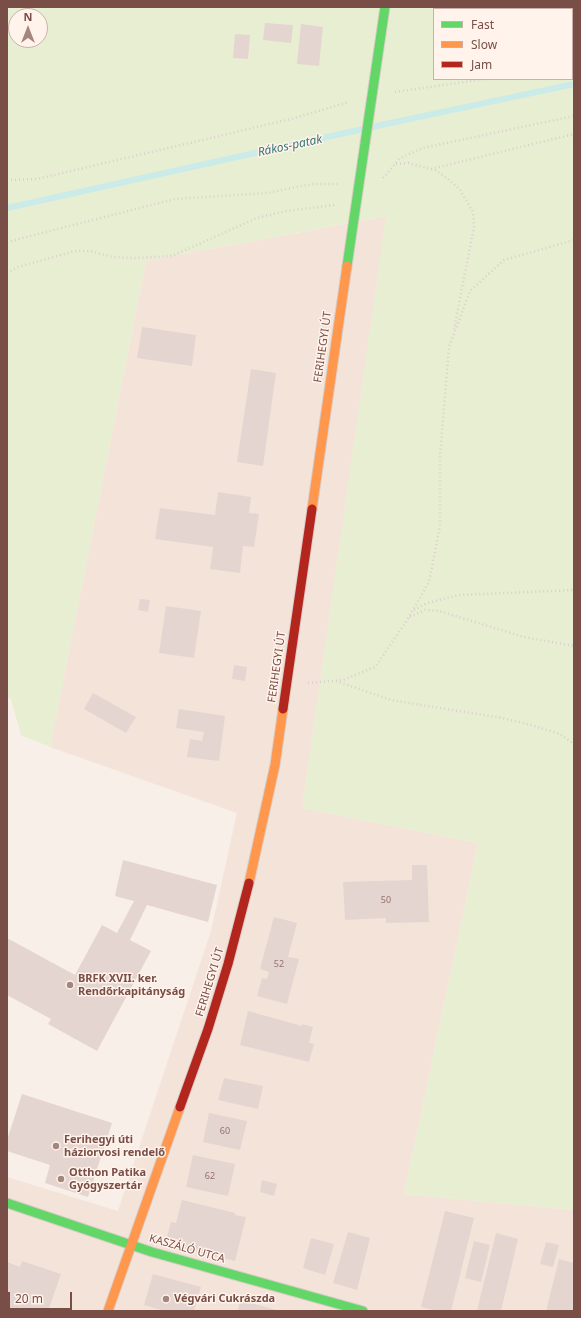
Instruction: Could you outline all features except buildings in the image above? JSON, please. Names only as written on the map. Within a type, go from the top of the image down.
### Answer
[{"type":"street","name":"FERIHEGYI ÚT","points":[[108,1311],[208,1029],[228,964],[257,854],[275,765],[385,7]]},
{"type":"street","name":"KASZÁLÓ UTCA","points":[[7,1203],[132,1245],[363,1311]]},
{"type":"path","points":[[7,180],[37,179],[291,119],[373,96],[478,80]]},
{"type":"path","points":[[7,242],[175,199],[268,193],[312,184],[378,183],[400,158],[423,148],[574,116]]},
{"type":"path","points":[[431,169],[574,134]]},
{"type":"path","points":[[287,685],[343,680],[375,667],[408,619],[429,582],[440,526],[440,456],[448,353],[474,219],[470,206],[460,190],[447,178],[431,169],[408,163],[395,164]]},
{"type":"path","points":[[7,274],[18,267],[75,251],[90,251],[113,257],[136,258],[172,256],[257,218],[314,207],[356,205]]},
{"type":"path","points":[[452,338],[470,291],[504,260],[574,240]]},
{"type":"path","points":[[413,611],[427,603],[458,595],[574,590]]},
{"type":"path","points":[[408,619],[425,610],[439,611],[524,637],[574,646]]},
{"type":"path","points":[[335,680],[363,691],[398,701],[481,714],[531,725],[560,734],[574,744]]},
{"type":"shaded area","points":[[387,216],[302,808],[478,843],[404,1194],[574,1210],[574,1311],[7,1311],[7,1177],[118,1211],[211,931],[237,813],[50,747],[146,261]]},
{"type":"green space","points":[[7,7],[574,7],[574,1210],[404,1194],[478,843],[302,808],[386,216],[146,261],[50,747],[21,735],[11,699],[7,697]]},
{"type":"waterway","name":"Rákos-patak","points":[[372,127],[574,84]]},
{"type":"waterway","name":"Rákos-patak","points":[[7,208],[363,129]]},
{"type":"traffic: fast","points":[[347,266],[385,7]]},
{"type":"traffic: fast","points":[[7,1203],[152,1252],[363,1311]]},
{"type":"traffic: slow","points":[[312,509],[347,266]]},
{"type":"traffic: slow","points":[[249,883],[275,765],[283,709]]},
{"type":"traffic: slow","points":[[108,1311],[180,1107]]},
{"type":"traffic: jam","points":[[283,709],[312,509]]},
{"type":"traffic: jam","points":[[180,1107],[208,1029],[228,964],[249,883]]},
{"type":"place","name":"BRFK XVII. ker. Rendőrkapitányság","points":[[70,985]]},
{"type":"place","name":"Ferihegyi úti háziorvosi rendelő","points":[[56,1146]]},
{"type":"place","name":"Otthon Patika Gyógyszertár","points":[[61,1179]]},
{"type":"place","name":"Végvári Cukrászda","points":[[166,1299]]}]
